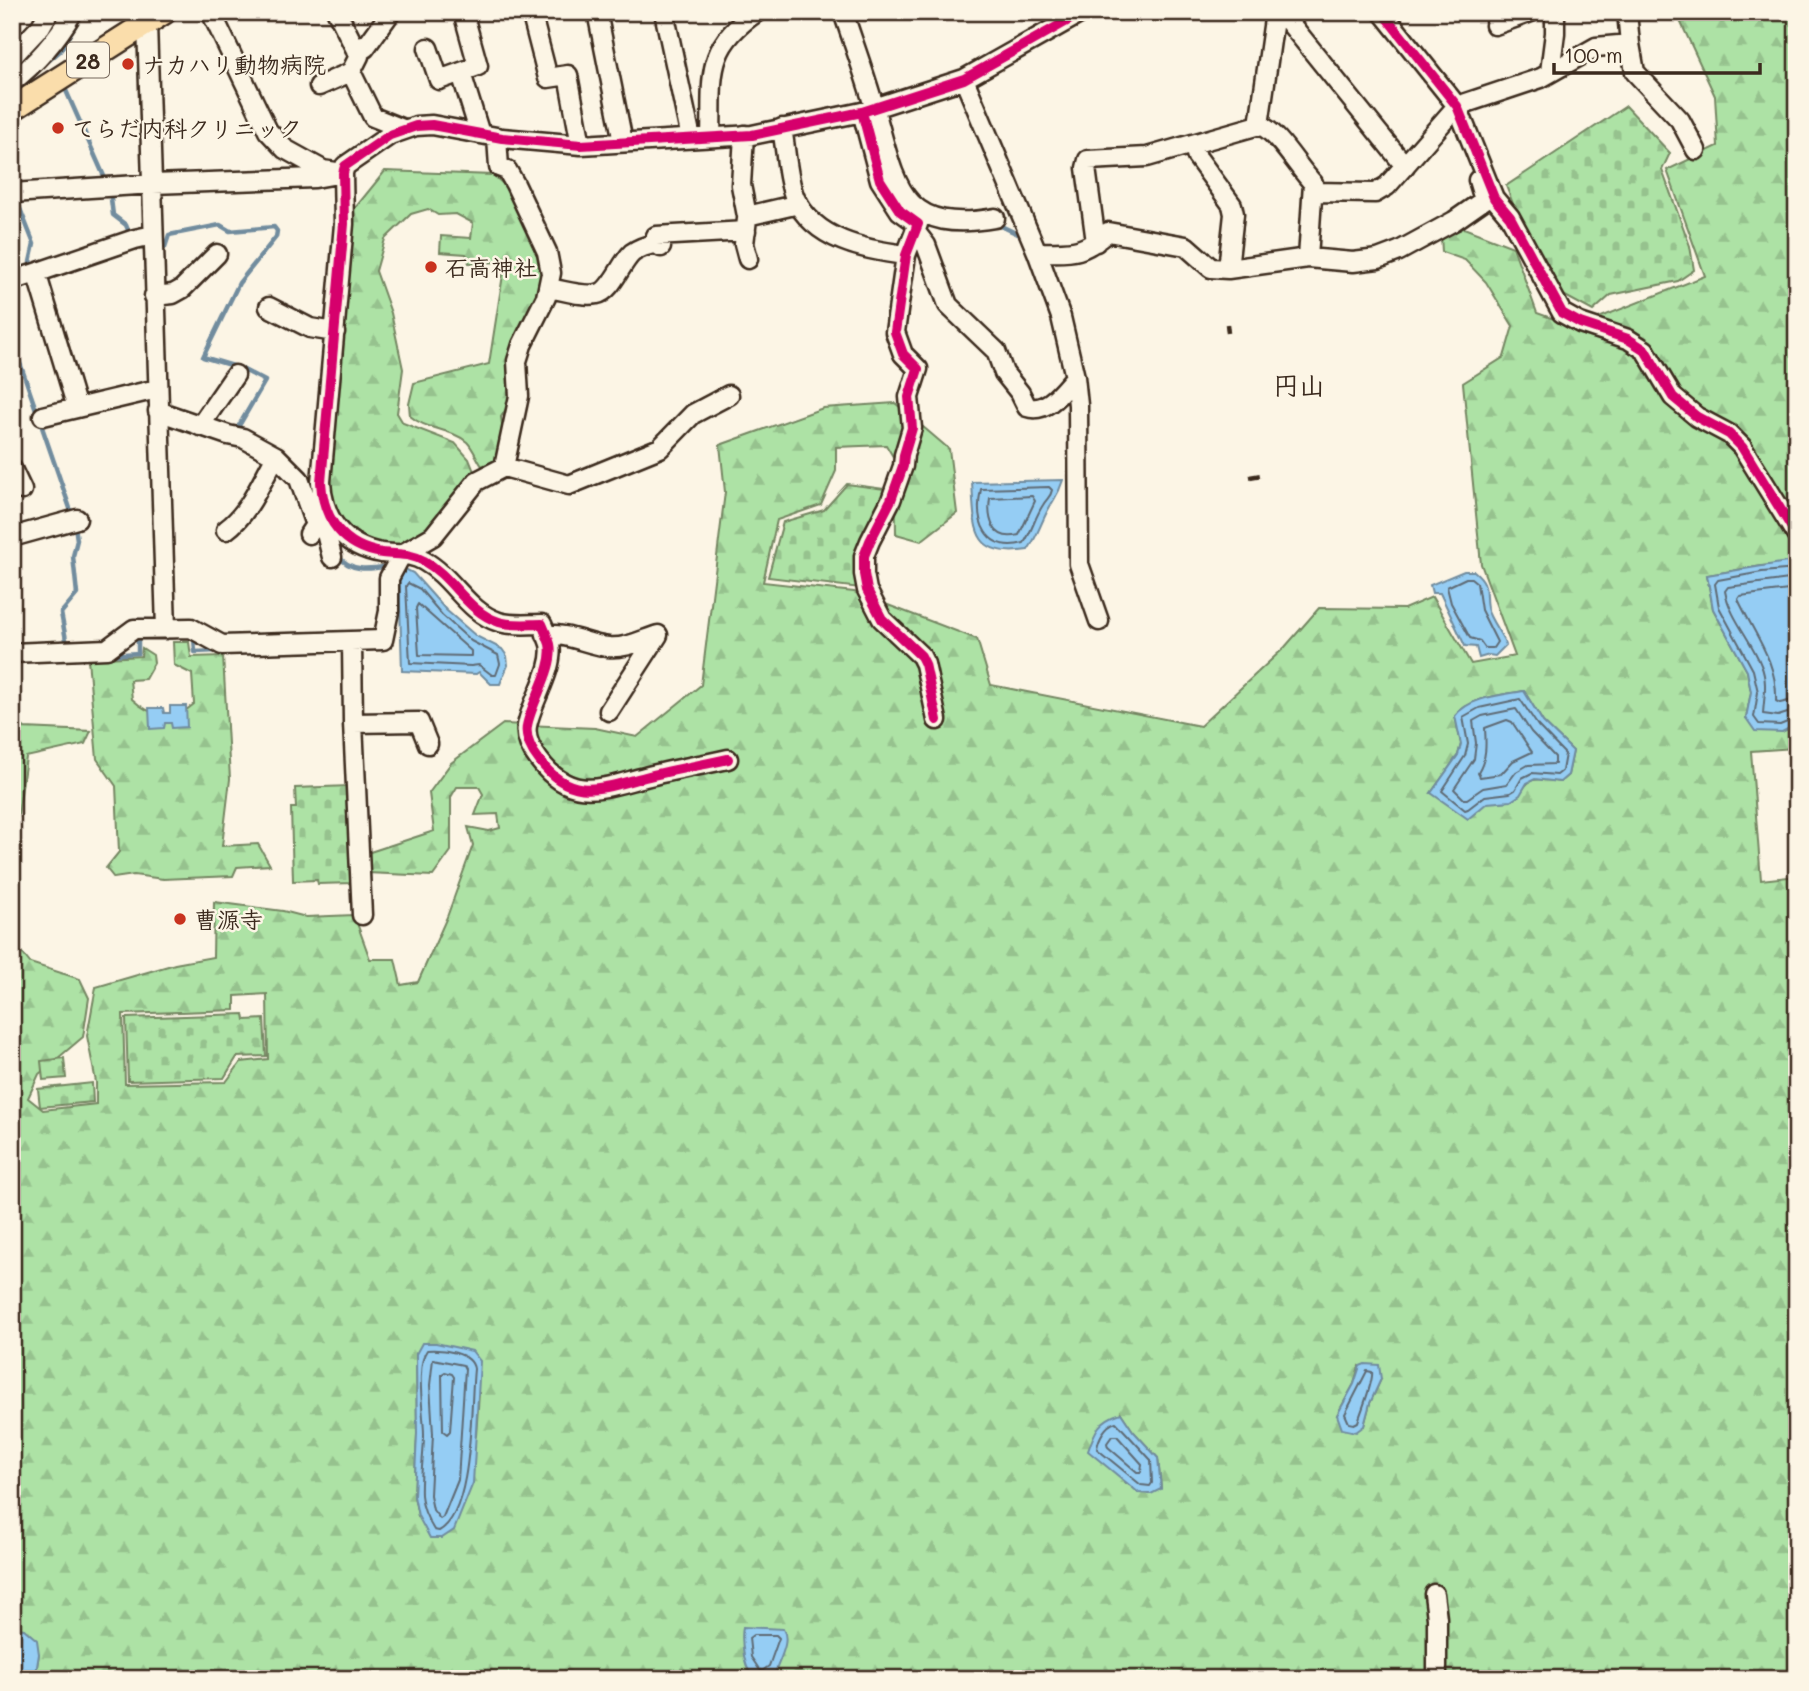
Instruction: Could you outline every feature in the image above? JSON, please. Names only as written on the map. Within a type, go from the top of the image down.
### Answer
[{"type":"main road","name":"28","points":[[12,109],[155,17]]},
{"type":"street","points":[[12,57],[41,26],[49,12]]},
{"type":"street","points":[[12,82],[37,63],[59,36],[73,12]]},
{"type":"street","points":[[211,12],[268,131],[276,141],[323,170],[343,173]]},
{"type":"street","points":[[319,86],[351,72],[359,56],[358,49],[337,12]]},
{"type":"street","points":[[358,49],[365,48],[391,12]]},
{"type":"street","points":[[428,48],[439,80],[478,66],[463,12]]},
{"type":"street","points":[[531,12],[548,78],[568,75],[581,145]]},
{"type":"street","points":[[597,12],[624,142]]},
{"type":"street","points":[[664,12],[691,138]]},
{"type":"street","points":[[711,137],[717,54],[740,17],[757,12]]},
{"type":"street","points":[[843,12],[868,110],[880,180],[900,211],[918,224],[906,255],[895,332],[903,354],[918,369],[909,397],[912,428],[891,500],[864,556],[864,573],[867,590],[882,619],[921,656],[925,664],[937,720]]},
{"type":"street","points":[[728,759],[645,777],[605,789],[587,790],[555,779],[534,753],[529,743],[527,727],[550,657],[550,645],[542,624],[501,623],[481,614],[433,566],[414,556],[371,550],[351,543],[338,532],[322,497],[321,482],[344,224],[345,166],[390,135],[416,125],[432,125],[489,136],[581,145],[744,135],[782,128],[868,110],[964,79],[1083,12]]},
{"type":"street","points":[[1259,125],[1275,12]]},
{"type":"street","points":[[1281,12],[1405,166]]},
{"type":"street","points":[[1382,12],[1457,106],[1494,198],[1510,217],[1562,313],[1580,323],[1629,339],[1645,351],[1673,397],[1697,417],[1729,434],[1742,447],[1797,536]]},
{"type":"street","points":[[1501,19],[1531,12]]},
{"type":"street","points":[[1550,72],[1554,57],[1555,12]]},
{"type":"street","points":[[1627,12],[1635,72],[1680,120],[1696,150]]},
{"type":"street","points":[[155,17],[154,296],[166,629]]},
{"type":"street","points":[[1313,192],[1375,193],[1387,186],[1457,106],[1541,78],[1596,47],[1630,44]]},
{"type":"street","points":[[351,72],[373,117],[403,129]]},
{"type":"street","points":[[461,72],[489,136],[499,167],[507,170],[515,184],[547,252],[551,273],[546,296],[517,361],[519,396],[504,467]]},
{"type":"street","points":[[964,79],[1062,317],[1078,405],[1079,564],[1099,621]]},
{"type":"street","points":[[868,110],[897,185],[909,201],[935,218],[951,222],[995,218]]},
{"type":"street","points":[[1098,240],[1087,160],[1147,157],[1259,125],[1271,131],[1313,183],[1308,258]]},
{"type":"street","points":[[782,128],[794,198],[811,222],[842,241],[870,251],[906,255]]},
{"type":"street","points":[[1037,251],[1078,252],[1108,232],[1186,246],[1211,268],[1223,274],[1308,258],[1353,262],[1378,259],[1443,227],[1484,200],[1469,149],[1470,134]]},
{"type":"street","points":[[744,135],[741,185],[746,223],[744,244],[748,259]]},
{"type":"street","points":[[1193,144],[1197,157],[1231,205],[1234,214],[1223,274]]},
{"type":"street","points":[[14,193],[315,178],[343,173]]},
{"type":"street","points":[[548,288],[597,294],[606,291],[621,265],[633,253],[643,246],[662,247],[656,236],[746,223],[799,204]]},
{"type":"street","points":[[915,231],[926,245],[948,306],[996,351],[1004,373],[1027,407],[1033,409],[1047,406],[1075,377]]},
{"type":"street","points":[[12,281],[153,235]]},
{"type":"street","points":[[154,296],[173,294],[182,289],[217,254]]},
{"type":"street","points":[[38,282],[77,408]]},
{"type":"street","points":[[269,307],[310,328],[335,332]]},
{"type":"street","points":[[200,426],[235,375]]},
{"type":"street","points":[[43,416],[157,389]]},
{"type":"street","points":[[12,653],[107,649],[134,629],[191,628],[222,645],[383,640],[389,611],[389,578],[402,554],[433,536],[477,481],[504,467],[569,485],[660,448],[693,414],[729,394]]},
{"type":"street","points":[[158,411],[243,438],[276,456],[299,479],[315,525],[309,534]]},
{"type":"street","points":[[226,530],[246,508],[276,456]]},
{"type":"street","points":[[12,469],[22,490]]},
{"type":"street","points":[[12,537],[75,520]]},
{"type":"street","points":[[332,557],[326,533],[333,524]]},
{"type":"street","points":[[546,635],[560,634],[615,647],[623,647],[658,635],[609,711]]},
{"type":"street","points":[[352,642],[362,915]]},
{"type":"street","points":[[353,723],[419,722],[428,744]]},
{"type":"street","points":[[1434,1594],[1437,1618],[1437,1679]]},
{"type":"green space","points":[[1676,12],[1797,12],[1797,563],[1707,575],[1713,609],[1747,671],[1751,692],[1746,718],[1782,732],[1797,724],[1797,746],[1794,748],[1751,751],[1761,880],[1797,876],[1797,1679],[35,1679],[39,1654],[24,1629],[12,1628],[12,966],[22,953],[30,963],[80,979],[89,998],[83,1037],[39,1074],[28,1098],[43,1110],[96,1104],[96,1082],[87,1036],[96,987],[175,964],[213,957],[214,902],[283,911],[306,917],[354,915],[370,959],[395,959],[401,985],[418,982],[447,917],[473,845],[468,827],[489,831],[500,828],[498,814],[475,815],[483,794],[479,787],[457,787],[451,797],[451,851],[433,876],[367,873],[364,854],[434,831],[429,793],[451,763],[503,724],[595,728],[637,737],[701,685],[725,492],[720,445],[823,408],[895,403],[949,449],[957,513],[921,541],[896,534],[895,460],[886,445],[836,447],[836,471],[821,505],[777,520],[763,582],[854,592],[977,639],[991,685],[1200,726],[1285,647],[1319,608],[1404,609],[1432,597],[1471,664],[1515,656],[1481,564],[1463,383],[1504,357],[1513,326],[1486,282],[1465,260],[1442,252],[1441,235],[1464,228],[1513,247],[1537,313],[1576,327],[1705,276],[1667,170],[1718,146],[1715,96]],"holes":[[[1524,691],[1543,722],[1573,751],[1568,775],[1560,782],[1533,780],[1513,800],[1508,801],[1480,801],[1431,793],[1458,755],[1461,744],[1455,716],[1477,701]],[[267,994],[268,1059],[241,1062],[226,1082],[125,1084],[123,1014],[235,1010],[235,996]],[[416,1354],[479,1393],[476,1436],[418,1516],[414,1496],[417,1434]],[[1359,1366],[1381,1379],[1370,1403],[1364,1426],[1337,1415],[1354,1384]],[[1121,1413],[1133,1431],[1158,1458],[1161,1488],[1127,1484],[1119,1475]]]},
{"type":"green space","points":[[1626,106],[1670,153],[1662,170],[1690,246],[1694,270],[1678,281],[1611,295],[1593,311],[1554,290],[1525,234],[1506,186]]},
{"type":"green space","points":[[385,171],[493,175],[510,190],[537,247],[543,282],[512,399],[501,417],[505,446],[496,460],[482,466],[467,442],[416,421],[410,416],[409,404],[414,383],[489,364],[505,262],[469,263],[466,254],[440,252],[441,236],[471,238],[473,223],[456,214],[438,215],[428,209],[411,214],[385,239],[376,271],[391,313],[403,369],[397,413],[403,423],[455,443],[469,459],[475,474],[429,531],[411,541],[391,547],[355,538],[334,510],[327,488],[351,213]]},
{"type":"green space","points":[[847,484],[885,489],[884,506],[860,588],[768,577],[783,522],[824,510]]},
{"type":"green space","points":[[173,642],[189,642],[191,657],[223,656],[230,779],[222,846],[258,844],[270,865],[237,867],[233,876],[163,879],[134,875],[114,878],[106,868],[119,852],[116,786],[97,759],[88,659],[141,656],[142,648],[153,655],[154,663],[145,679],[130,680],[132,699],[147,710],[171,715],[194,704],[192,674],[174,665]]},
{"type":"green space","points":[[12,718],[25,728],[91,731],[85,744],[26,757],[18,817],[12,818]]},
{"type":"green space","points":[[350,786],[353,883],[318,884],[317,880],[293,881],[291,808],[296,808],[295,788]]},
{"type":"green space","points":[[244,1014],[245,1020],[264,1019],[266,1056],[237,1057],[224,1078],[128,1081],[126,1018]]},
{"type":"green space","points":[[64,1058],[66,1078],[43,1080],[41,1061]]},
{"type":"green space","points":[[92,1083],[93,1102],[40,1107],[38,1089]]},
{"type":"water","points":[[1063,480],[1028,550],[995,549],[979,536],[972,482]]},
{"type":"water","points":[[1787,562],[1797,563],[1797,724],[1782,732],[1755,731],[1746,718],[1751,692],[1747,671],[1713,609],[1707,575]]},
{"type":"water","points":[[401,567],[413,573],[446,610],[476,636],[502,649],[507,656],[508,665],[500,684],[491,684],[479,672],[402,671]]},
{"type":"water","points":[[1464,571],[1474,571],[1484,584],[1488,613],[1506,645],[1495,656],[1479,658],[1476,647],[1465,646],[1440,593],[1432,593],[1430,585]]},
{"type":"water","points":[[1524,691],[1543,722],[1573,751],[1568,775],[1560,782],[1535,779],[1527,783],[1520,795],[1511,801],[1487,803],[1468,819],[1431,793],[1458,755],[1461,744],[1455,716],[1477,701]]},
{"type":"water","points":[[170,706],[186,706],[187,727],[172,728],[171,723],[165,723],[164,728],[150,729],[149,708],[163,708],[164,713],[170,713]]},
{"type":"water","points":[[422,1343],[436,1343],[472,1351],[480,1361],[473,1483],[454,1530],[442,1538],[430,1538],[418,1516],[414,1496],[417,1434],[416,1354]]},
{"type":"water","points":[[1379,1365],[1381,1379],[1370,1403],[1364,1426],[1356,1432],[1342,1429],[1337,1415],[1354,1384],[1360,1366]]},
{"type":"water","points":[[1121,1413],[1133,1431],[1158,1458],[1161,1489],[1151,1494],[1139,1493],[1088,1451],[1099,1427]]},
{"type":"water","points":[[743,1627],[783,1629],[785,1645],[775,1673],[758,1678],[749,1671],[743,1648]]},
{"type":"water","points":[[12,1628],[24,1629],[37,1640],[39,1654],[35,1679],[12,1679]]},
{"type":"waterway","points":[[39,46],[62,12]]},
{"type":"waterway","points":[[39,69],[60,51],[83,12]]},
{"type":"waterway","points":[[64,86],[107,183]]},
{"type":"waterway","points":[[110,191],[113,215],[126,225],[130,235]]},
{"type":"waterway","points":[[15,196],[34,244],[30,262],[33,271]]},
{"type":"waterway","points":[[161,248],[165,247],[169,235],[220,225],[230,231],[274,227],[277,231],[276,237],[239,283],[203,357],[240,368],[265,381],[237,429]]},
{"type":"waterway","points":[[992,226],[1001,226],[1020,235]]},
{"type":"waterway","points":[[12,340],[73,517]]},
{"type":"waterway","points":[[67,645],[61,613],[77,594],[73,556],[77,540],[75,526]]},
{"type":"waterway","points":[[338,555],[355,567],[368,569],[390,566]]},
{"type":"waterway","points":[[110,655],[138,653],[138,638],[176,637]]},
{"type":"waterway","points":[[192,637],[195,652],[218,651]]},
{"type":"railway","points":[[1227,324],[1228,333]]},
{"type":"railway","points":[[1250,477],[1261,475]]},
{"type":"cycle path","points":[[728,759],[601,788],[575,787],[563,782],[551,774],[539,760],[527,735],[529,717],[551,653],[542,624],[509,624],[488,617],[424,561],[409,555],[382,553],[357,545],[338,530],[331,520],[321,482],[344,224],[345,166],[390,135],[416,126],[432,125],[502,138],[581,145],[752,135],[862,112],[964,79],[1083,12]]},
{"type":"cycle path","points":[[1382,12],[1457,106],[1494,198],[1510,217],[1562,313],[1580,323],[1628,339],[1645,350],[1673,397],[1697,417],[1729,434],[1742,447],[1797,536]]},
{"type":"cycle path","points":[[862,112],[880,180],[900,211],[918,224],[906,255],[895,332],[903,354],[918,369],[909,397],[912,428],[891,500],[864,556],[864,574],[867,590],[882,619],[921,656],[937,720]]},
{"type":"place","name":"ナカハリ動物病院","points":[[128,64]]},
{"type":"place","name":"てらだ内科クリニック","points":[[58,128]]},
{"type":"place","name":"石高神社","points":[[431,267]]},
{"type":"place","name":"曹源寺","points":[[180,919]]},
{"type":"district","name":"円山","points":[[1299,385]]}]
